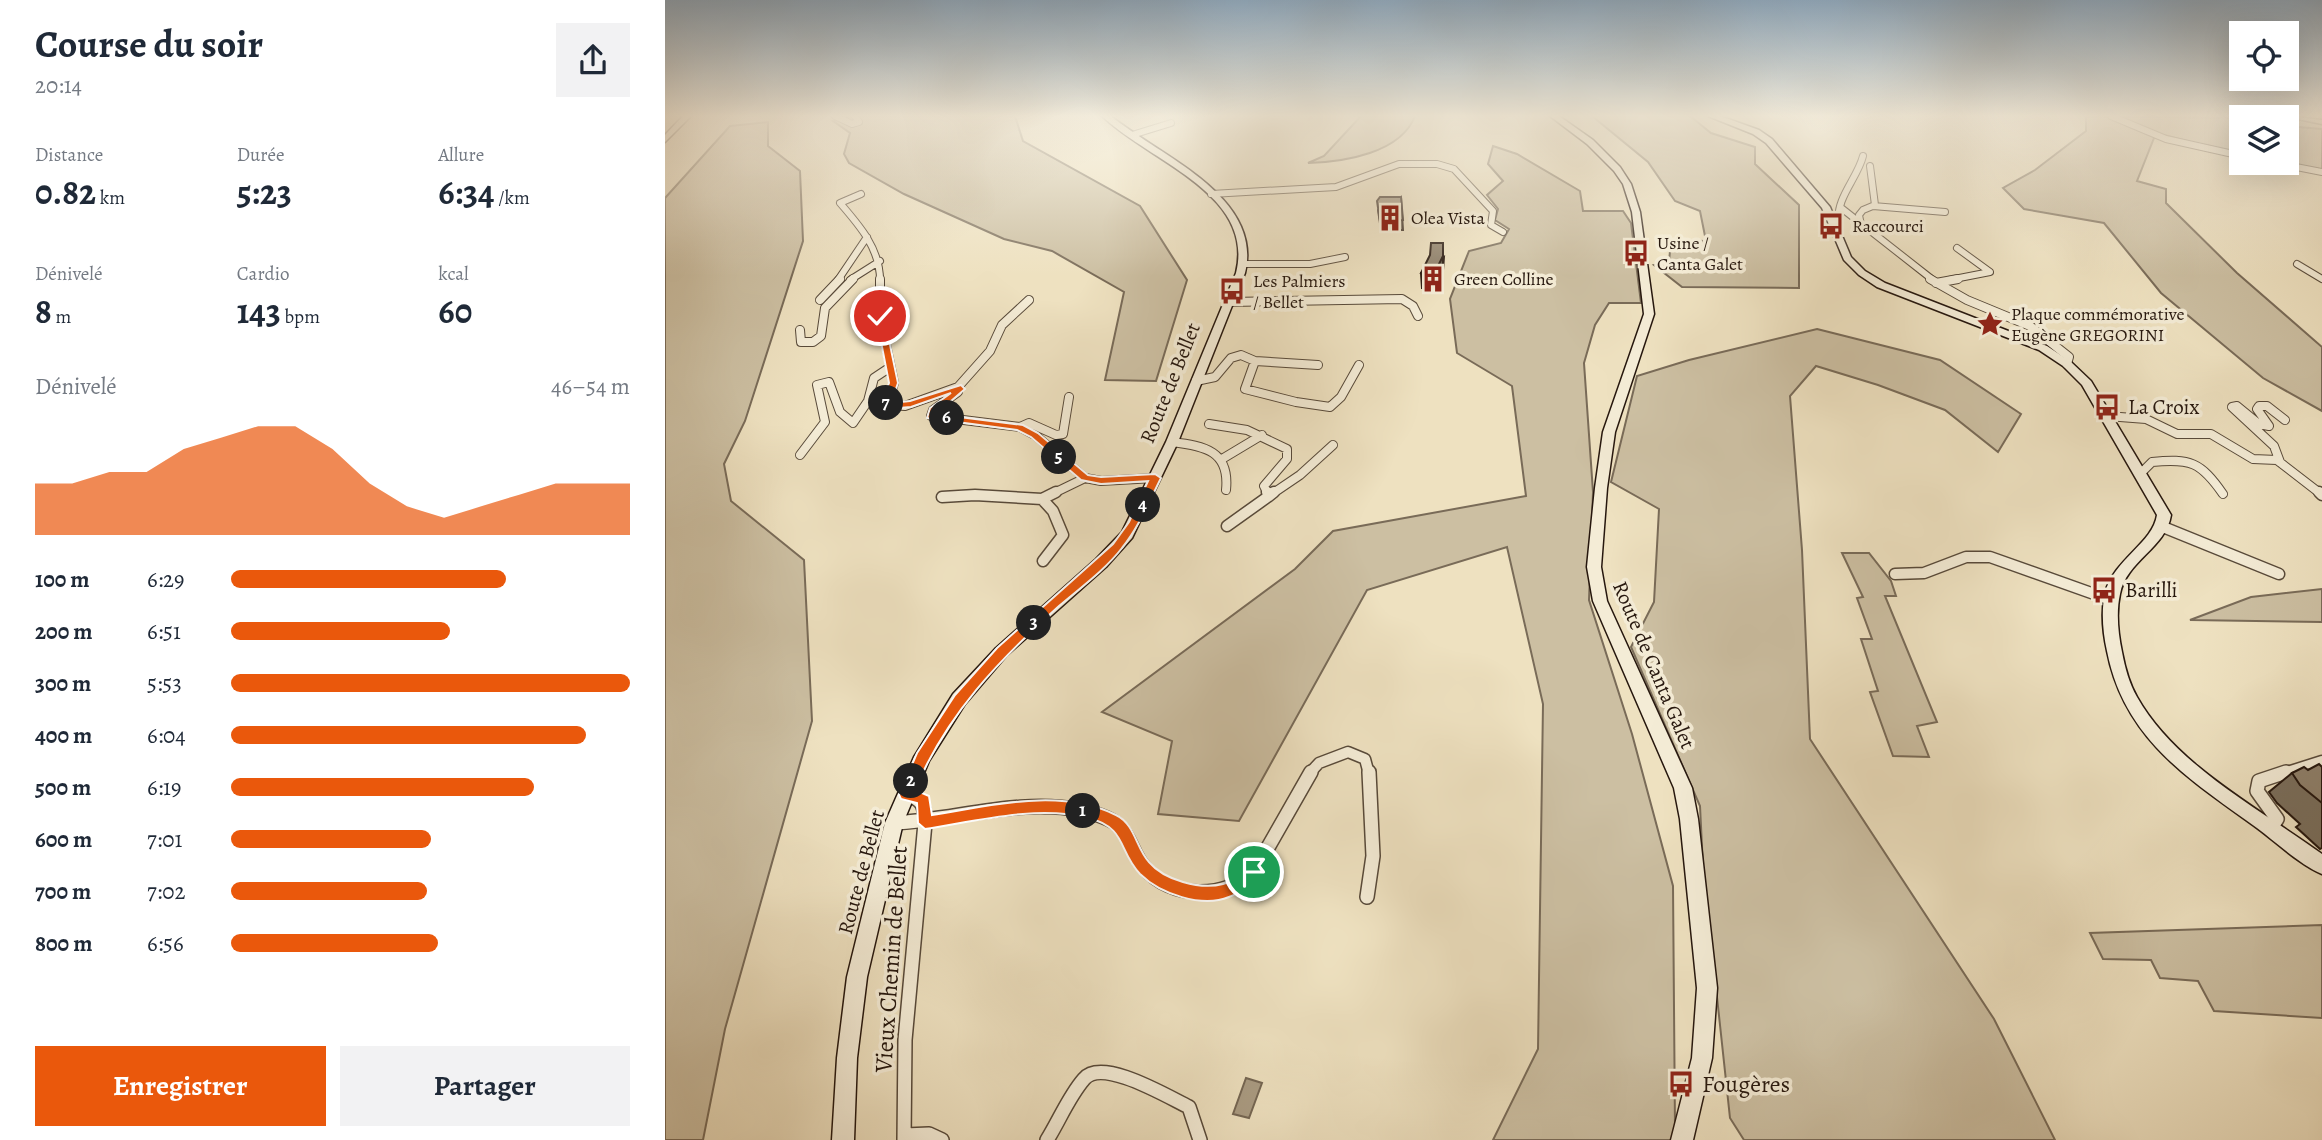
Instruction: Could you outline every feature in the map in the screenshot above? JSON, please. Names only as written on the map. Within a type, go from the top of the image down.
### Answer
[{"type":"street","name":"Route de Bellet","points":[[843,1140],[847,1058],[857,977],[894,823],[922,757],[959,699],[1001,652],[1117,547],[1134,523],[1172,443],[1230,302],[1243,264],[1241,234],[1234,219],[1183,169]]},
{"type":"street","points":[[1211,194],[1336,187],[1385,169]]},
{"type":"street","points":[[1454,169],[1493,211],[1491,225],[1503,232]]},
{"type":"street","name":"Route de Canta Galet","points":[[1617,169],[1627,184],[1636,212],[1649,314],[1609,432],[1594,567],[1600,601],[1683,788],[1689,819],[1707,988],[1702,1058],[1682,1140]]},
{"type":"street","points":[[1793,169],[1826,207],[1847,258],[1871,279],[2029,341],[2067,364],[2087,383],[2164,515],[2163,527],[2121,570],[2111,600],[2118,673],[2130,701],[2149,731],[2192,773],[2322,865]]},
{"type":"street","points":[[1833,222],[1839,221],[1837,211],[1859,169]]},
{"type":"street","points":[[1870,169],[1873,206]]},
{"type":"street","points":[[861,194],[840,203],[867,237],[880,261],[880,316],[894,383],[885,403],[889,407],[911,404],[958,387],[990,351],[1002,325],[1029,300]]},
{"type":"street","points":[[1861,225],[1859,215],[1873,206],[1945,212]]},
{"type":"street","points":[[1840,207],[1936,283],[2039,331],[2069,357],[2067,364]]},
{"type":"street","points":[[820,300],[843,275],[867,237]]},
{"type":"street","points":[[1936,283],[1990,272],[1957,248]]},
{"type":"street","points":[[1243,264],[1310,264],[1345,257]]},
{"type":"street","points":[[800,330],[801,342],[813,342],[821,336],[824,310],[837,293],[858,272],[880,261]]},
{"type":"street","points":[[2297,264],[2322,279]]},
{"type":"street","points":[[1230,302],[1402,299],[1413,306],[1418,316]]},
{"type":"street","points":[[1196,381],[1215,377],[1224,362],[1233,358],[1250,357],[1255,362],[1318,365]]},
{"type":"street","points":[[1255,362],[1245,389],[1296,402],[1330,407],[1343,398],[1352,373],[1359,365]]},
{"type":"street","points":[[800,455],[825,422],[817,385],[829,382],[832,396],[844,418],[853,423],[868,401],[874,378],[889,368]]},
{"type":"street","points":[[958,387],[958,392],[933,410],[931,416],[1020,427],[1035,435],[1085,478],[1101,481],[1155,478]]},
{"type":"street","points":[[1020,427],[1030,423],[1056,435],[1063,434],[1069,397]]},
{"type":"street","points":[[2280,462],[2274,446],[2232,407],[2237,406],[2259,424],[2269,426],[2257,408],[2259,406],[2267,406],[2285,420]]},
{"type":"street","points":[[2107,416],[2146,419],[2177,434],[2211,434],[2253,458],[2280,462],[2322,495]]},
{"type":"street","points":[[1209,424],[1247,429],[1287,449],[1287,459],[1264,486],[1269,496]]},
{"type":"street","points":[[1222,459],[1262,435]]},
{"type":"street","points":[[1172,443],[1209,449],[1222,459],[1229,475],[1226,490]]},
{"type":"street","points":[[1227,526],[1300,475],[1333,445]]},
{"type":"street","points":[[2141,473],[2152,462],[2189,461],[2202,465],[2223,494]]},
{"type":"street","points":[[941,497],[975,495],[1041,499],[1085,478]]},
{"type":"street","points":[[1041,499],[1053,511],[1063,535],[1044,561]]},
{"type":"street","points":[[2163,527],[2279,573]]},
{"type":"street","points":[[1895,574],[1924,573],[1966,556],[1990,557],[2111,600]]},
{"type":"street","points":[[894,823],[925,823],[997,811],[1054,807],[1087,811],[1114,821],[1130,839],[1143,867],[1156,878],[1177,888],[1205,893],[1223,892],[1246,882],[1254,872],[1310,773],[1319,763],[1347,752],[1365,759],[1369,766],[1373,856],[1367,897]]},
{"type":"street","points":[[2271,828],[2277,819],[2257,791],[2259,781],[2322,761]]},
{"type":"street","name":"Vieux Chemin de Bellet","points":[[905,1138],[905,1040],[925,823],[924,801],[920,797],[906,795]]},
{"type":"street","points":[[1047,1140],[1085,1077],[1097,1071],[1131,1079],[1189,1107],[1200,1140]]},
{"type":"street","points":[[905,1138],[929,1134],[942,1140]]},
{"type":"shaded area","points":[[691,169],[800,171],[803,241],[745,421],[724,464],[731,501],[804,560],[812,721],[725,1029],[703,1140],[665,1140],[665,198]]},
{"type":"shaded area","points":[[860,169],[1074,169],[1140,206],[1187,280],[1156,381],[1105,380],[1124,292],[1052,251],[1004,239],[904,194]]},
{"type":"shaded area","points":[[1493,169],[1543,169],[1580,191],[1583,211],[1623,211],[1631,223],[1641,303],[1609,303],[1595,325],[1584,363],[1593,492],[1589,600],[1632,734],[1673,886],[1673,1140],[1493,1140],[1538,1049],[1543,704],[1507,547],[1367,590],[1239,821],[1158,814],[1172,741],[1102,712],[1295,569],[1333,531],[1526,496],[1512,386],[1457,353],[1450,299],[1469,251],[1501,243],[1509,229],[1495,220],[1498,209],[1487,195],[1503,181]]},
{"type":"shaded area","points":[[1653,169],[1761,169],[1799,205],[1799,288],[1682,287],[1654,265],[1669,262],[1671,240],[1706,241],[1700,211],[1675,201]]},
{"type":"shaded area","points":[[2036,169],[2142,169],[2137,181],[2166,189],[2166,203],[2237,273],[2322,347],[2322,411],[2263,378],[2161,293],[2104,223],[2024,209],[2003,188]]},
{"type":"shaded area","points":[[1817,329],[1940,360],[2021,414],[1998,452],[1945,410],[1816,366],[1790,396],[1802,550],[1810,739],[1994,1019],[2055,1140],[1744,1140],[1730,1118],[1703,867],[1700,806],[1631,647],[1654,602],[1659,509],[1611,482],[1637,376],[1689,360]]},
{"type":"shaded area","points":[[1842,553],[1869,553],[1891,581],[1896,596],[1885,596],[1937,722],[1917,726],[1929,757],[1893,756],[1870,692],[1878,691],[1861,639],[1872,639],[1857,598],[1863,597]]},
{"type":"shaded area","points":[[2322,589],[2322,622],[2190,620],[2251,597]]},
{"type":"shaded area","points":[[2322,925],[2322,1018],[2214,1011],[2198,981],[2160,978],[2151,960],[2103,959],[2090,933]]},
{"type":"shaded area","points":[[1246,1078],[1262,1083],[1249,1118],[1233,1114]]},
{"type":"building","points":[[1380,197],[1401,197],[1403,220],[1380,221],[1377,201]]},
{"type":"building","points":[[1431,243],[1443,243],[1443,256],[1434,274],[1421,273],[1430,255]]},
{"type":"building","points":[[2319,764],[2322,767],[2322,803],[2300,785],[2292,773],[2304,767],[2308,770]]},
{"type":"place","name":"Olea Vista","points":[[1390,218]]},
{"type":"place","name":"Raccourci","points":[[1831,226]]},
{"type":"place","name":"Usine / Canta Galet","points":[[1636,253]]},
{"type":"place","name":"Green Colline","points":[[1433,279]]},
{"type":"place","name":"Les Palmiers / Bellet","points":[[1232,291]]},
{"type":"place","name":"Plaque commémorative Eugène GREGORINI","points":[[1990,324]]},
{"type":"place","name":"La Croix","points":[[2107,407]]},
{"type":"place","name":"Barilli","points":[[2104,590]]},
{"type":"place","name":"Fougères","points":[[1681,1084]]},
{"type":"route","points":[[880,316],[894,383],[885,403],[889,407],[911,404],[958,387],[958,392],[930,412],[931,416],[1020,427],[1035,435],[1085,478],[1101,481],[1155,478],[1134,523],[1117,547],[1001,652],[959,699],[922,757],[906,795],[920,797],[924,801],[925,823],[997,811],[1054,807],[1087,811],[1114,821],[1130,839],[1143,867],[1156,878],[1177,888],[1205,893],[1223,892],[1246,882],[1254,872]]}]
